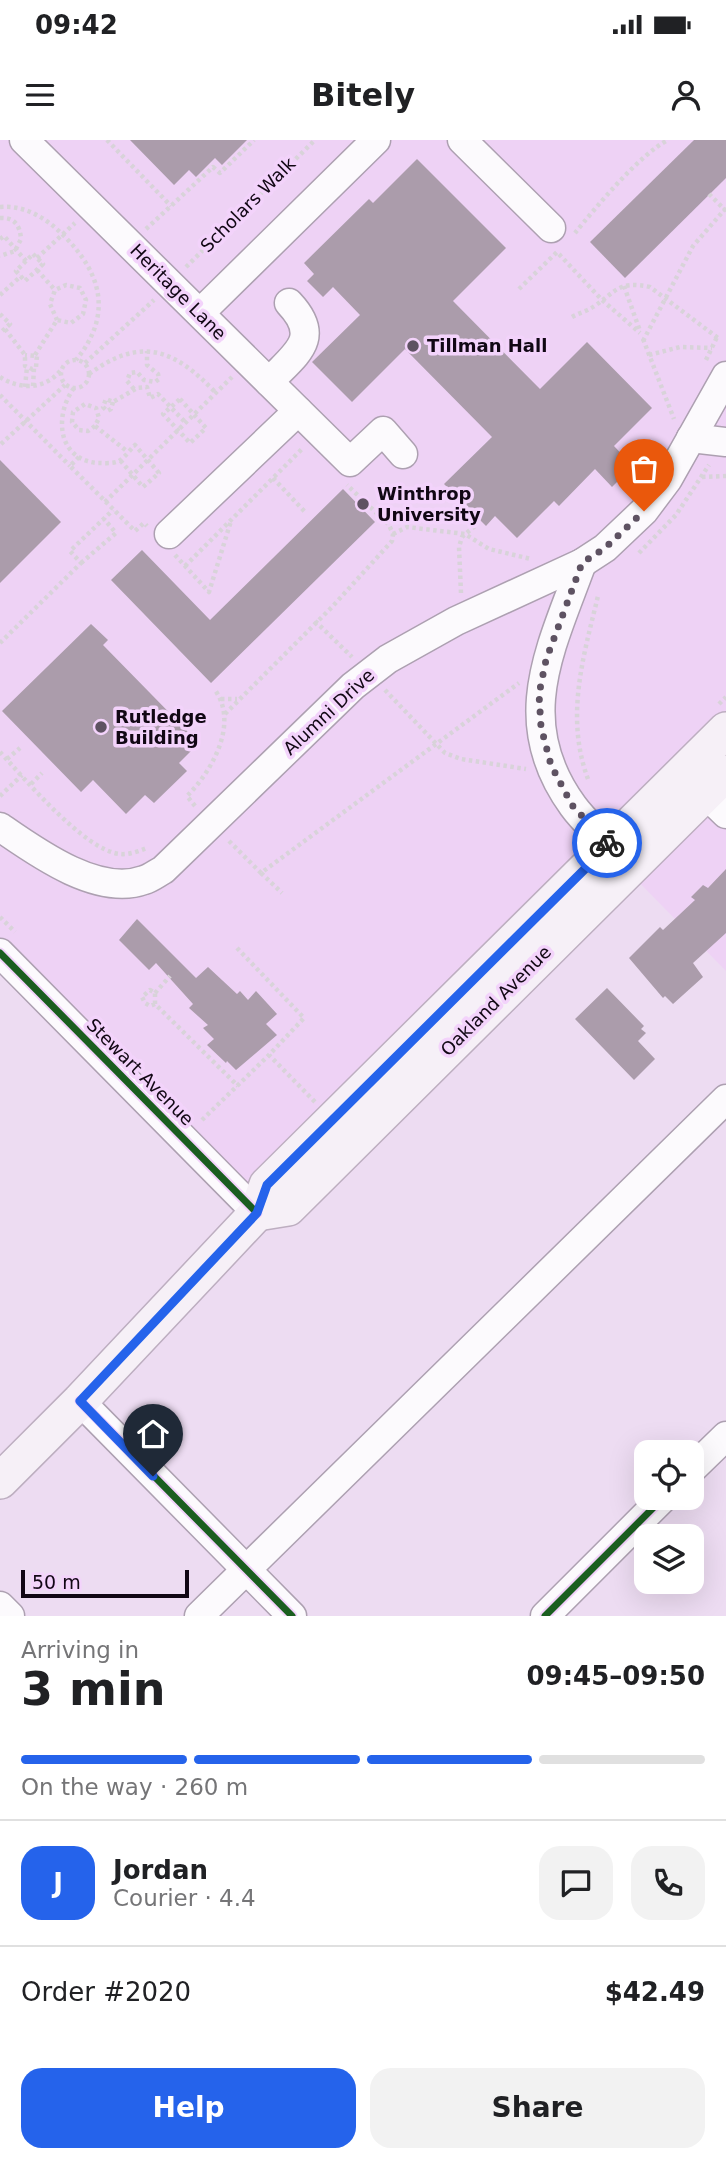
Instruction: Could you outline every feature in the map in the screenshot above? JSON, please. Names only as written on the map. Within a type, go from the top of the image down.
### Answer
[{"type":"main road","name":"Oakland Avenue","points":[[0,1481],[80,1401],[257,1213],[267,1185],[619,856],[710,788],[726,730]]},
{"type":"main road","name":"Oakland Avenue","points":[[257,1213],[288,1208],[619,856]]},
{"type":"street","name":"Heritage Lane","points":[[24,140],[270,382],[298,411],[319,443],[350,462],[383,431],[403,454]]},
{"type":"street","points":[[200,313],[376,140]]},
{"type":"street","points":[[462,140],[561,240]]},
{"type":"street","points":[[270,382],[299,351],[307,337],[300,314],[289,303]]},
{"type":"street","name":"Alumni Drive","points":[[0,827],[52,861],[88,878],[116,883],[143,881],[163,870],[201,811],[388,659],[456,621],[582,563],[605,548],[644,511],[668,479],[685,428],[713,374]]},
{"type":"street","points":[[169,534],[298,411]]},
{"type":"street","points":[[685,428],[726,442]]},
{"type":"street","points":[[582,563],[546,660],[539,694],[541,727],[551,765],[572,805],[619,856]]},
{"type":"street","name":"Stewart Avenue","points":[[10,945],[257,1213]]},
{"type":"street","points":[[199,1616],[726,1099]]},
{"type":"street","points":[[80,1401],[292,1616]]},
{"type":"street","points":[[704,1457],[726,1436]]},
{"type":"street","points":[[545,1616],[651,1510]]},
{"type":"street","points":[[0,1606],[10,1616]]},
{"type":"path","points":[[107,140],[171,206]]},
{"type":"path","points":[[143,232],[213,167],[220,173],[254,140]]},
{"type":"path","points":[[519,289],[561,240],[660,144],[668,140]]},
{"type":"path","points":[[643,341],[693,246],[726,209],[709,194]]},
{"type":"path","points":[[0,256],[16,250],[21,239],[19,227],[11,219],[2,218],[2,207],[31,212],[63,235],[90,267],[96,282],[99,306],[91,338],[76,359],[70,361],[55,377],[26,387],[10,384],[0,377]]},
{"type":"path","points":[[37,258],[83,216]]},
{"type":"path","points":[[0,239],[4,236],[26,261]]},
{"type":"path","points":[[561,240],[602,300],[640,333]]},
{"type":"path","points":[[33,254],[37,258],[43,264],[25,281],[16,271],[33,254]]},
{"type":"path","points":[[37,270],[55,290]]},
{"type":"path","points":[[0,295],[21,276]]},
{"type":"path","points":[[66,285],[80,288],[84,293],[86,305],[78,319],[63,323],[57,320],[50,304],[55,290],[66,285]]},
{"type":"path","points":[[624,286],[676,425],[685,428]]},
{"type":"path","points":[[572,317],[593,307],[608,293],[624,286],[650,287],[718,338],[712,348],[713,374]]},
{"type":"path","points":[[85,363],[159,295]]},
{"type":"path","points":[[86,305],[99,306]]},
{"type":"path","points":[[0,333],[10,324],[1,315]]},
{"type":"path","points":[[34,355],[57,320]]},
{"type":"path","points":[[5,329],[25,355]]},
{"type":"path","points":[[649,355],[680,347],[712,348]]},
{"type":"path","points":[[134,389],[127,381],[130,373],[137,372],[151,382],[159,379],[158,374],[147,365],[147,351]]},
{"type":"path","points":[[120,460],[143,487],[159,473],[135,445],[120,460],[95,463],[79,457],[66,444],[61,431],[61,414],[74,388],[85,384],[89,374],[110,359],[128,352],[147,351],[174,357],[187,365],[215,392]]},
{"type":"path","points":[[25,355],[34,355]]},
{"type":"path","points":[[25,355],[23,363],[27,368],[26,387]]},
{"type":"path","points":[[27,368],[38,364],[34,355]]},
{"type":"path","points":[[76,359],[85,363],[89,374]]},
{"type":"path","points":[[33,368],[33,386]]},
{"type":"path","points":[[61,369],[61,379],[74,388]]},
{"type":"path","points":[[105,502],[236,372]]},
{"type":"path","points":[[1,444],[65,384]]},
{"type":"path","points":[[97,411],[103,407],[106,399],[113,402],[134,389],[147,387],[150,398],[158,394],[185,422]]},
{"type":"path","points":[[0,395],[135,531]]},
{"type":"path","points":[[180,399],[193,414],[206,428],[190,443],[163,414],[180,399]]},
{"type":"path","points":[[80,405],[91,405],[97,411],[99,418],[95,426],[88,431],[74,427],[72,417],[80,405]]},
{"type":"path","points":[[61,414],[72,417]]},
{"type":"path","points":[[95,426],[128,452]]},
{"type":"path","points":[[185,566],[273,478],[319,443]]},
{"type":"path","points":[[70,466],[79,457]]},
{"type":"path","points":[[702,477],[726,476]]},
{"type":"path","points":[[273,478],[306,513]]},
{"type":"path","points":[[225,714],[359,579],[391,541],[393,534],[389,525],[346,483]]},
{"type":"path","points":[[81,563],[70,551],[113,510]]},
{"type":"path","points":[[1,641],[116,533],[104,519]]},
{"type":"path","points":[[209,592],[232,519]]},
{"type":"path","points":[[461,593],[459,547],[465,534],[476,525]]},
{"type":"path","points":[[393,534],[407,527],[465,534],[489,549],[539,561],[523,568]]},
{"type":"path","points":[[450,598],[470,589]]},
{"type":"path","points":[[589,782],[576,729],[576,697],[599,594]]},
{"type":"path","points":[[315,621],[352,657]]},
{"type":"path","points":[[341,665],[358,652]]},
{"type":"path","points":[[261,873],[517,686],[523,677]]},
{"type":"path","points":[[215,690],[225,714],[220,741],[207,774],[187,796],[282,893]]},
{"type":"path","points":[[384,690],[445,753],[461,759],[523,767],[533,773]]},
{"type":"path","points":[[221,699],[240,698]]},
{"type":"path","points":[[7,759],[20,748]]},
{"type":"path","points":[[0,752],[71,825],[99,847],[120,854],[148,848]]},
{"type":"path","points":[[31,784],[42,773]]},
{"type":"path","points":[[0,796],[22,775]]},
{"type":"path","points":[[0,917],[10,945]]},
{"type":"path","points":[[202,1120],[270,1055],[304,1018],[237,948]]},
{"type":"path","points":[[170,976],[155,993],[155,1003],[238,1086]]},
{"type":"path","points":[[155,993],[150,990],[142,997],[150,1006],[155,1003]]},
{"type":"path","points":[[270,1055],[333,1121]]},
{"type":"path","points":[[192,1111],[210,1129]]},
{"type":"shaded area","name":"Winthrop University","points":[[0,140],[726,140],[726,971],[624,867],[261,1221],[0,953]]},
{"type":"building","points":[[130,140],[247,140],[222,165],[215,158],[196,177],[189,170],[174,185]]},
{"type":"building","points":[[694,140],[726,140],[726,178],[625,278],[590,242]]},
{"type":"building","name":"Tillman Hall","points":[[417,159],[506,248],[453,301],[540,389],[587,342],[652,408],[614,446],[633,466],[612,487],[595,469],[559,506],[554,501],[517,538],[495,516],[486,526],[444,484],[492,437],[405,349],[352,402],[312,362],[360,315],[333,287],[323,297],[307,281],[314,274],[304,263],[369,199],[373,203]]},
{"type":"building","points":[[0,460],[61,522],[0,583]]},
{"type":"building","points":[[343,489],[375,522],[211,683],[111,580],[142,550],[210,620]]},
{"type":"building","name":"Rutledge Building","points":[[91,624],[108,640],[103,645],[199,743],[179,763],[187,771],[154,803],[145,795],[126,814],[93,780],[81,792],[2,711]]},
{"type":"building","points":[[726,869],[726,933],[693,963],[703,977],[673,1004],[665,996],[663,998],[629,958],[660,927],[663,930],[695,900],[691,897],[703,885],[708,888]]},
{"type":"building","points":[[137,919],[196,978],[208,967],[237,994],[240,991],[248,1000],[256,991],[277,1014],[266,1024],[277,1035],[236,1070],[227,1061],[226,1063],[207,1045],[214,1039],[203,1028],[208,1025],[189,1008],[193,1004],[156,963],[149,970],[119,940]]},
{"type":"building","points":[[607,988],[644,1026],[641,1029],[646,1033],[638,1041],[655,1059],[634,1080],[575,1019]]},
{"type":"cycle path","points":[[0,953],[257,1213]]},
{"type":"cycle path","points":[[80,1401],[292,1616]]},
{"type":"cycle path","points":[[545,1616],[651,1510]]},
{"type":"way so far","points":[[607,843],[572,805],[551,765],[541,727],[539,694],[546,660],[582,563],[605,548],[644,511]]},
{"type":"place","name":"Tillman Hall","points":[[413,346]]},
{"type":"place","name":"Winthrop University","points":[[363,504]]},
{"type":"place","name":"Rutledge Building","points":[[101,727]]},
{"type":"route","points":[[153,1476],[80,1401],[257,1213],[267,1185],[609,845],[607,843]]}]
